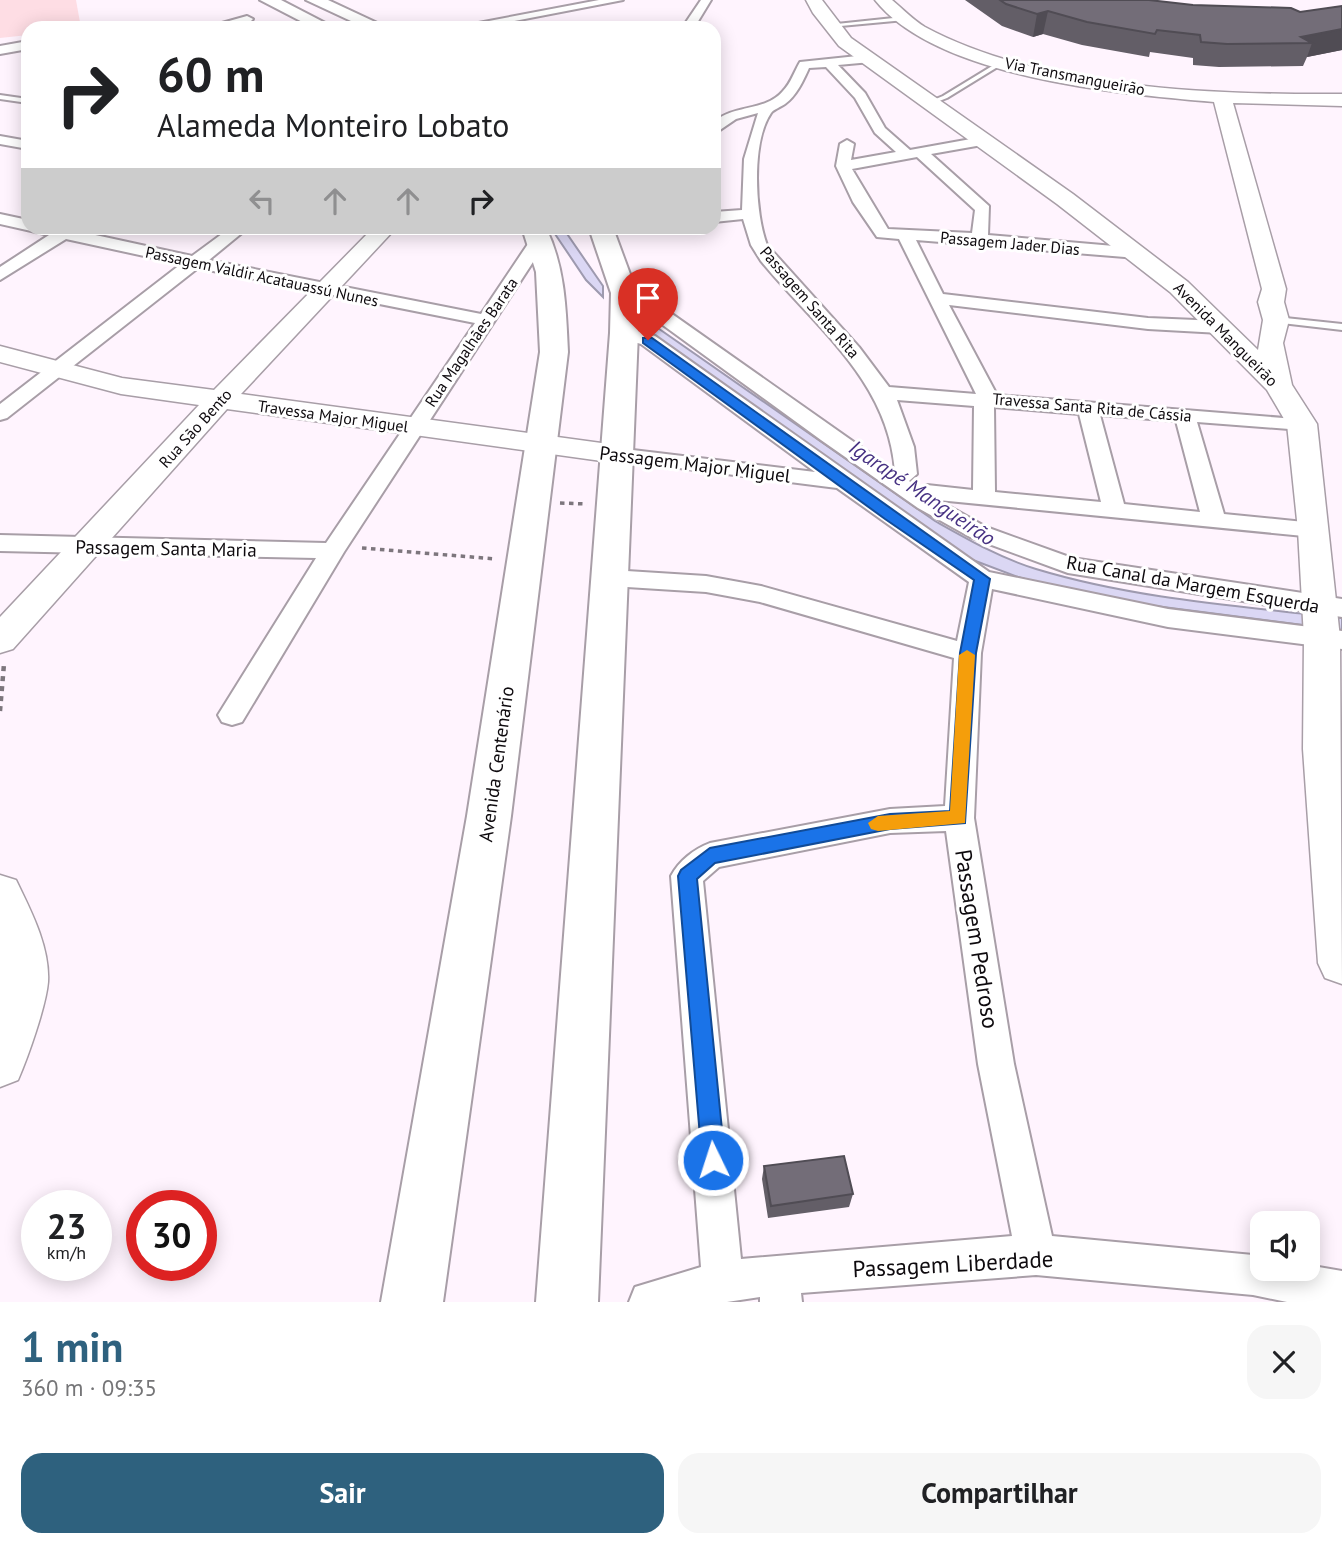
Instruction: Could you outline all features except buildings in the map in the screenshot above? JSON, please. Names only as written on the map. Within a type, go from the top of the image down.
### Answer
[{"type":"main road","points":[[314,0],[364,21]]},
{"type":"main road","points":[[275,1],[314,21]]},
{"type":"main road","name":"Avenida Centenário","points":[[412,1302],[489,816],[544,444],[554,352],[553,291],[538,235]]},
{"type":"main road","points":[[567,1302],[624,333],[622,287],[603,235]]},
{"type":"street","points":[[494,21],[618,0]]},
{"type":"street","points":[[692,21],[706,0]]},
{"type":"street","name":"Avenida Mangueirão","points":[[814,0],[830,25],[867,59],[1137,253],[1180,287],[1278,385],[1302,424],[1314,530],[1331,623],[1332,752],[1342,963]]},
{"type":"street","name":"Via Transmangueirão","points":[[883,0],[903,19],[947,43],[1002,62],[1110,86],[1211,98],[1342,100]]},
{"type":"street","points":[[495,9],[504,19]]},
{"type":"street","points":[[239,21],[247,19]]},
{"type":"street","points":[[0,50],[21,46]]},
{"type":"street","points":[[721,122],[728,114],[740,110],[766,110],[784,101],[796,86],[804,65],[867,59]]},
{"type":"street","points":[[828,62],[860,96],[880,131],[915,154],[983,209],[979,239]]},
{"type":"street","points":[[1211,98],[1213,150]]},
{"type":"street","points":[[1211,98],[1270,273],[1273,289],[1271,302],[1276,320],[1270,345]]},
{"type":"street","name":"Passagem Santa Rita","points":[[766,110],[757,131],[749,183],[751,214],[760,245],[772,263],[857,356],[882,393],[901,433],[906,456],[905,474],[895,481]]},
{"type":"street","points":[[0,140],[21,144]]},
{"type":"street","points":[[847,144],[844,166],[982,141]]},
{"type":"street","name":"Passagem Jader Dias","points":[[844,166],[861,202],[883,234],[979,239],[1137,253]]},
{"type":"street","points":[[721,216],[751,214]]},
{"type":"street","points":[[0,219],[21,224]]},
{"type":"street","points":[[905,234],[935,299],[959,338],[989,399],[984,407],[984,496]]},
{"type":"street","points":[[0,275],[60,235]]},
{"type":"street","name":"Passagem Valdir Acatauassú Nunes","points":[[87,235],[193,262],[323,290],[486,320]]},
{"type":"street","points":[[0,414],[53,370],[230,235]]},
{"type":"street","name":"Rua São Bento","points":[[4,636],[219,401],[378,235]]},
{"type":"street","name":"Rua Magalhães Barata","points":[[232,715],[335,548],[486,320],[536,235]]},
{"type":"street","name":"Rua Canal da Margem Esquerda","points":[[622,287],[926,503],[978,532],[1068,565],[1331,623]]},
{"type":"street","points":[[1250,297],[1255,320],[1270,345],[1278,385]]},
{"type":"street","points":[[935,299],[1004,303],[1125,319],[1220,327]]},
{"type":"street","points":[[624,333],[648,340],[982,579],[1168,618],[1331,623]]},
{"type":"street","name":"Travessa Major Miguel","points":[[0,354],[121,386],[544,444]]},
{"type":"street","name":"Travessa Santa Rita de Cássia","points":[[882,393],[1302,424]]},
{"type":"street","points":[[1088,407],[1114,509]]},
{"type":"street","points":[[1185,415],[1214,520]]},
{"type":"street","name":"Passagem Major Miguel","points":[[544,444],[847,483]]},
{"type":"street","points":[[926,503],[926,492],[984,496],[1314,530]]},
{"type":"street","name":"Passagem Santa Maria","points":[[0,543],[86,547],[335,548]]},
{"type":"street","points":[[611,578],[706,584],[761,594],[968,653]]},
{"type":"street","name":"Passagem Pedroso","points":[[982,579],[968,653],[959,818],[996,1064],[1036,1255]]},
{"type":"street","points":[[723,1283],[687,876],[710,856],[890,821],[959,818]]},
{"type":"street","points":[[0,894],[20,944],[24,983],[0,1063]]},
{"type":"street","name":"Passagem Liberdade","points":[[650,1302],[723,1283],[781,1288],[1036,1255],[1252,1275],[1342,1292]]},
{"type":"lane","points":[[830,25],[903,19]]},
{"type":"lane","points":[[929,103],[945,97],[1002,62]]},
{"type":"lane","points":[[0,97],[21,101]]},
{"type":"lane","points":[[1276,320],[1342,327]]},
{"type":"path","points":[[535,503],[614,505]]},
{"type":"path","points":[[335,548],[525,562]]},
{"type":"path","points":[[0,711],[4,636]]},
{"type":"shaded area","points":[[0,0],[76,0],[80,21],[21,21],[21,36],[0,38]]},
{"type":"shaded area","points":[[556,235],[568,235],[603,286],[603,297],[586,280]]},
{"type":"shaded area","points":[[642,317],[935,521],[997,554],[1036,569],[1111,588],[1342,618],[1342,630],[1093,598],[1018,577],[965,557],[640,330]]},
{"type":"slow traffic","points":[[878,823],[959,818],[967,655]]},
{"type":"route","points":[[648,340],[923,540],[982,579],[968,653],[959,818],[890,821],[710,856],[687,876],[713,1160]]},
{"type":"water label","name":"Igarapé Mangueirão","points":[[922,493]]}]
